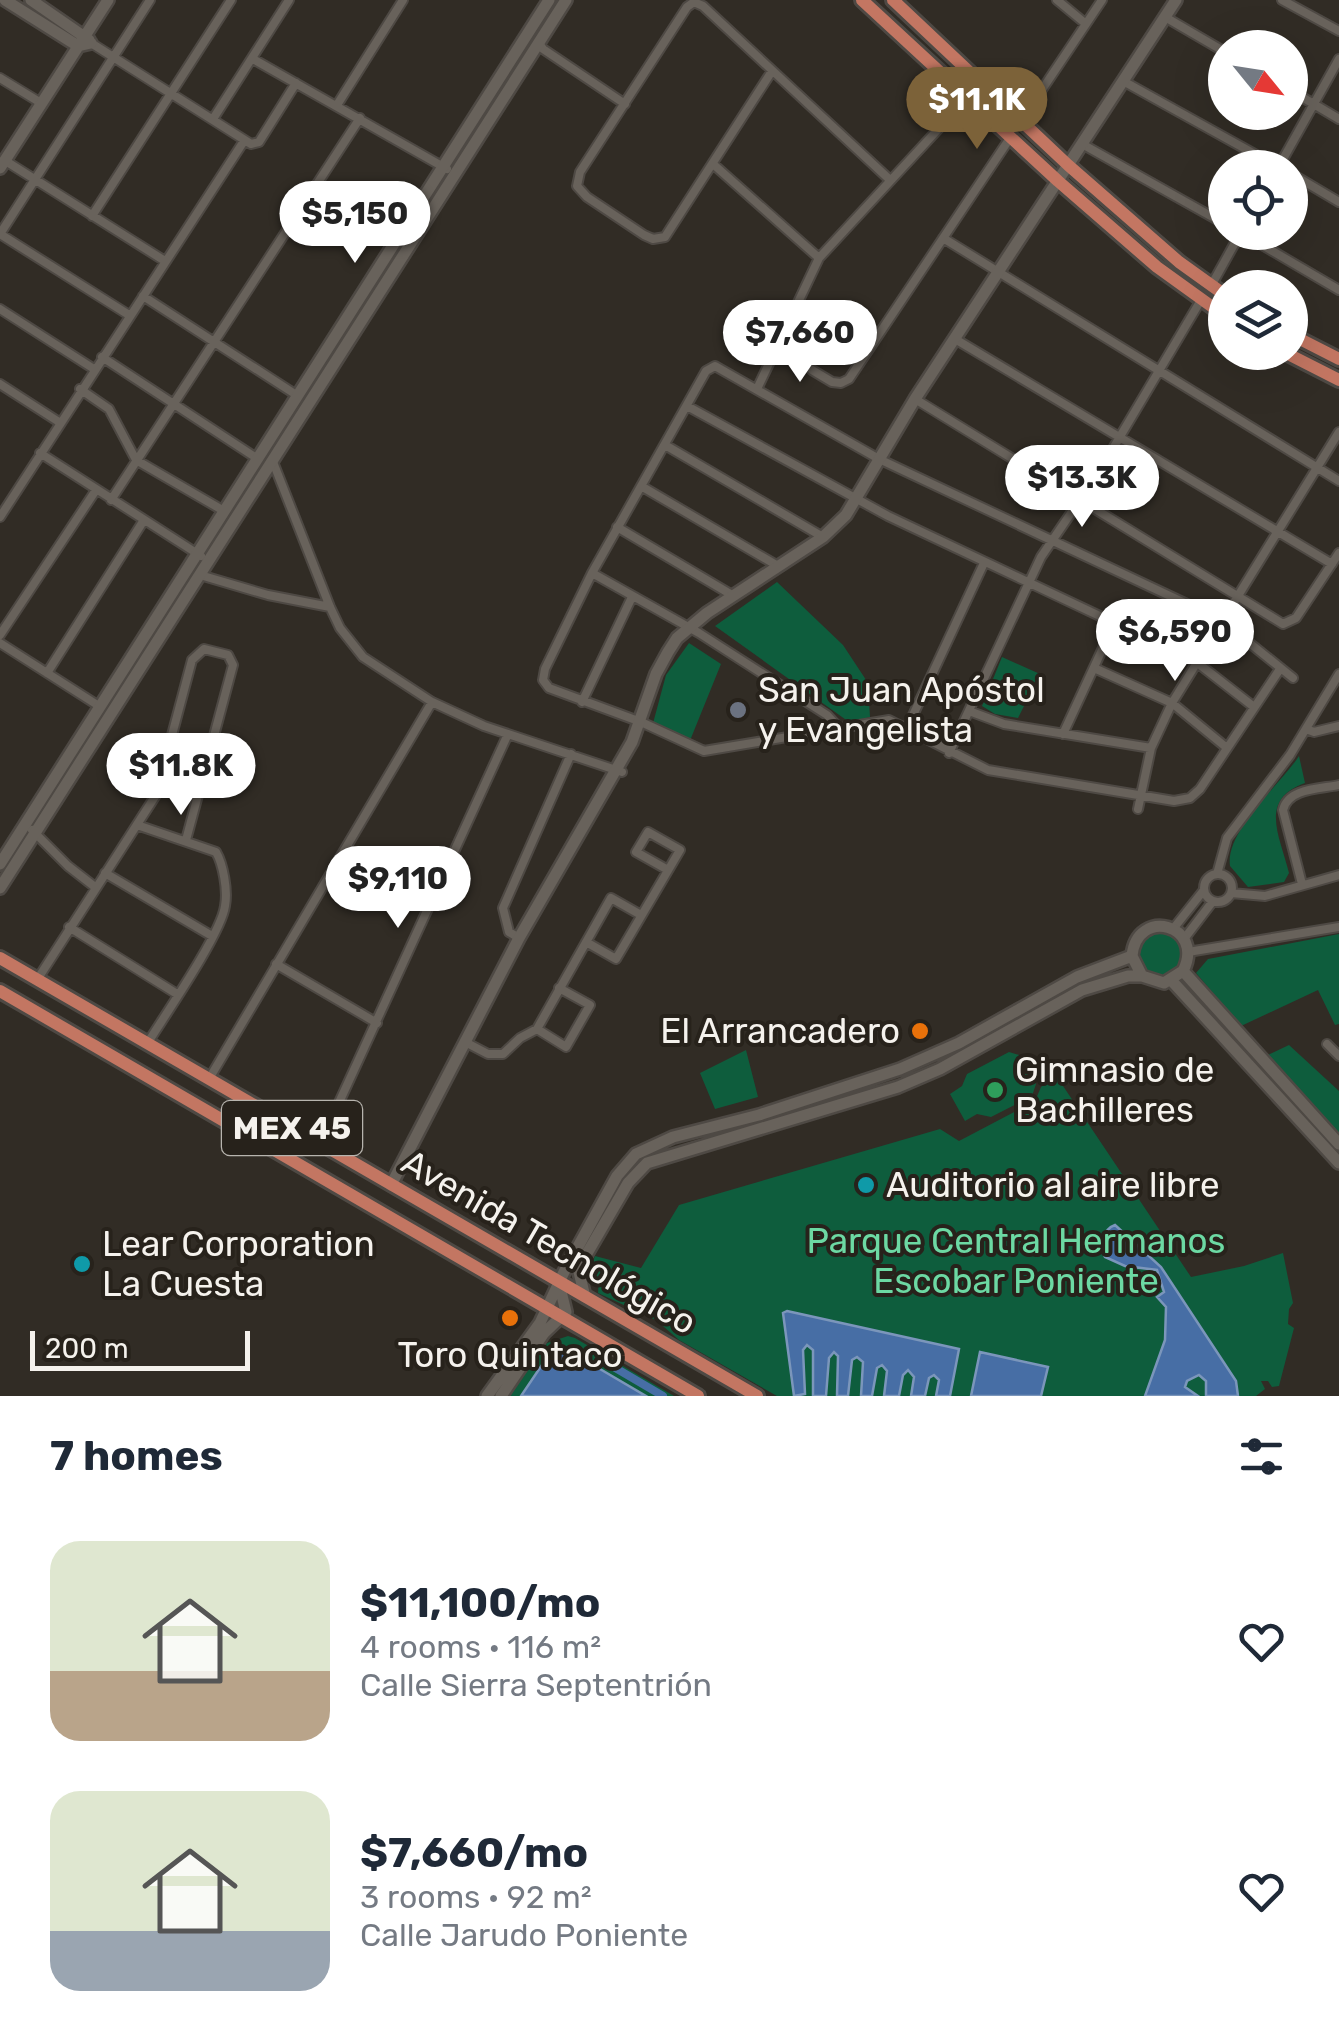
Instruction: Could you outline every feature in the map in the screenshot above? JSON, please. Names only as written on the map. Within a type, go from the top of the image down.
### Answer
[{"type":"main road","points":[[862,0],[1058,181],[1208,305]]},
{"type":"main road","points":[[893,0],[1068,165],[1208,284]]},
{"type":"main road","points":[[1308,343],[1339,359]]},
{"type":"main road","points":[[1308,364],[1339,380]]},
{"type":"main road","name":"Avenida Tecnológico","points":[[0,958],[757,1396]]},
{"type":"main road","name":"Avenida Tecnológico","points":[[0,991],[698,1396]]},
{"type":"main road","points":[[272,1149],[279,1132],[292,1128]]},
{"type":"main road","points":[[436,1244],[451,1237],[452,1221]]},
{"type":"street","points":[[5,0],[114,58],[244,141],[259,142],[296,83]]},
{"type":"street","points":[[31,0],[84,41]]},
{"type":"street","points":[[108,0],[2,162],[166,261]]},
{"type":"street","points":[[129,315],[0,234],[150,0]]},
{"type":"street","points":[[92,216],[231,0]]},
{"type":"street","points":[[213,119],[288,0]]},
{"type":"street","points":[[338,105],[403,0]]},
{"type":"street","points":[[0,864],[30,829],[200,575],[203,558],[224,512],[549,0]]},
{"type":"street","points":[[0,888],[99,706],[272,462],[566,0]]},
{"type":"street","points":[[1057,0],[1086,24]]},
{"type":"street","points":[[1021,121],[1102,0]]},
{"type":"street","points":[[391,1185],[520,938],[619,771],[662,661],[689,628],[835,528],[856,500],[914,399],[1176,0]]},
{"type":"street","points":[[1282,0],[1339,31]]},
{"type":"street","points":[[772,71],[665,237],[653,239],[644,235],[577,186],[580,172],[686,6],[694,2],[703,6],[889,179]]},
{"type":"street","points":[[1165,17],[1208,42]]},
{"type":"street","points":[[527,34],[555,58],[625,104]]},
{"type":"street","points":[[253,58],[455,174]]},
{"type":"street","points":[[1288,150],[1339,59]]},
{"type":"street","points":[[0,78],[41,104]]},
{"type":"street","points":[[1124,81],[1248,150]]},
{"type":"street","points":[[757,389],[818,258],[967,98]]},
{"type":"street","points":[[1308,101],[1339,119]]},
{"type":"street","points":[[111,500],[360,118]]},
{"type":"street","points":[[778,342],[825,379],[841,382],[849,378],[1010,138]]},
{"type":"street","points":[[0,516],[244,141]]},
{"type":"street","points":[[1082,144],[1208,214]]},
{"type":"street","points":[[712,164],[818,258]]},
{"type":"street","points":[[1308,184],[1339,202]]},
{"type":"street","points":[[943,238],[1339,481]]},
{"type":"street","points":[[1270,250],[1339,290]]},
{"type":"street","points":[[143,296],[310,403]]},
{"type":"street","points":[[950,753],[1050,541],[1082,499],[1201,300]]},
{"type":"street","points":[[0,309],[94,369]]},
{"type":"street","points":[[955,339],[1332,564]]},
{"type":"street","points":[[102,356],[258,459]]},
{"type":"street","points":[[1280,668],[1200,789],[1190,798],[1174,802],[988,770],[889,720],[704,751],[641,722],[549,688],[543,680],[592,573],[712,366],[879,459],[1221,620],[1293,678]]},
{"type":"street","points":[[0,384],[59,422]]},
{"type":"street","points":[[80,389],[109,409],[136,460],[224,512]]},
{"type":"street","points":[[914,399],[1283,624],[1292,622],[1339,553]]},
{"type":"street","points":[[687,406],[856,500],[1195,661],[1254,707]]},
{"type":"street","points":[[1138,809],[1152,748],[1172,702],[1339,432]]},
{"type":"street","points":[[665,445],[823,537]]},
{"type":"street","points":[[40,453],[203,558]]},
{"type":"street","points":[[272,462],[330,607],[340,628],[363,657],[466,720],[619,771]]},
{"type":"street","points":[[641,486],[778,566]]},
{"type":"street","points":[[0,634],[96,490]]},
{"type":"street","points":[[47,673],[144,520]]},
{"type":"street","points":[[617,527],[732,595]]},
{"type":"street","points":[[907,728],[984,563]]},
{"type":"street","points":[[592,573],[689,628],[827,716],[841,730]]},
{"type":"street","points":[[200,575],[268,595],[330,607]]},
{"type":"street","points":[[582,702],[632,597]]},
{"type":"street","points":[[1063,734],[1114,622]]},
{"type":"street","points":[[0,643],[99,706]]},
{"type":"street","points":[[37,980],[160,787],[192,660],[204,649],[228,655],[233,665],[186,840]]},
{"type":"street","points":[[1094,668],[1172,702],[1227,748]]},
{"type":"street","points":[[1218,874],[1227,838],[1306,730],[1338,677]]},
{"type":"street","points":[[209,1080],[432,702]]},
{"type":"street","points":[[969,711],[1004,724],[1152,748]]},
{"type":"street","points":[[1306,730],[1339,726]]},
{"type":"street","points":[[320,1144],[508,734]]},
{"type":"street","points":[[520,938],[509,932],[503,908],[572,754]]},
{"type":"street","points":[[1302,884],[1283,810],[1285,801],[1292,795],[1339,786]]},
{"type":"street","points":[[137,825],[212,848],[221,862],[225,898],[212,936],[147,1044]]},
{"type":"street","points":[[30,829],[95,887]]},
{"type":"street","points":[[586,942],[616,959],[680,850],[648,832],[636,852],[668,870]]},
{"type":"street","points":[[105,873],[212,936]]},
{"type":"street","points":[[1173,929],[1204,890],[1207,879],[1218,874]]},
{"type":"street","points":[[1184,939],[1214,901],[1224,900],[1230,893],[1229,880],[1218,874]]},
{"type":"street","points":[[1230,893],[1265,896],[1339,875]]},
{"type":"street","points":[[1204,890],[1214,901]]},
{"type":"street","points":[[467,1039],[496,1056],[537,1029],[611,898],[641,915]]},
{"type":"street","points":[[1185,916],[1195,924]]},
{"type":"street","points":[[69,927],[177,994]]},
{"type":"street","points":[[1188,952],[1339,927]]},
{"type":"street","points":[[584,1298],[578,1272],[582,1262],[628,1183],[646,1163],[922,1078],[1082,990],[1128,976],[1156,982],[1171,980],[1183,971],[1188,952],[1184,939],[1173,929],[1148,928],[1136,940],[1132,956],[1142,976]]},
{"type":"street","points":[[487,1396],[540,1322],[617,1176],[636,1154],[673,1137],[900,1069],[959,1044],[1068,981],[1132,956]]},
{"type":"street","points":[[276,964],[377,1024]]},
{"type":"street","points":[[1183,971],[1339,1144]]},
{"type":"street","points":[[1171,980],[1339,1163]]},
{"type":"street","points":[[537,1029],[566,1047],[590,1005],[560,988]]},
{"type":"street","points":[[1327,1044],[1338,1055]]},
{"type":"street","points":[[841,1088],[845,1102]]},
{"type":"street","points":[[501,1396],[554,1321],[563,1318],[566,1307],[559,1283]]},
{"type":"green space","points":[[777,582],[843,645],[874,692],[869,701],[870,717],[849,722],[715,626]]},
{"type":"green space","points":[[689,643],[721,664],[689,743],[652,727],[666,675]]},
{"type":"green space","points":[[1002,657],[1040,674],[1018,718],[995,714],[982,706]]},
{"type":"green space","points":[[1299,756],[1305,783],[1281,799],[1276,820],[1289,873],[1284,882],[1248,887],[1230,866],[1236,838]]},
{"type":"green space","points":[[1161,933],[1176,939],[1182,954],[1176,969],[1161,975],[1146,969],[1140,954],[1146,939]]},
{"type":"green space","points":[[1339,934],[1339,1024],[1335,1025],[1318,990],[1241,1026],[1196,973],[1208,959]]},
{"type":"green space","points":[[1289,1045],[1339,1091],[1339,1133],[1268,1055]]},
{"type":"green space","points":[[746,1050],[758,1097],[715,1109],[700,1073]]},
{"type":"green space","name":"Gimnasio de Bachilleres","points":[[1009,1052],[1019,1055],[1036,1084],[1032,1096],[991,1117],[977,1114],[965,1121],[950,1094],[962,1086],[967,1074]]},
{"type":"green space","name":"Parque Central Hermanos Escobar Poniente","points":[[1055,1074],[1191,1277],[1283,1253],[1293,1303],[1288,1324],[1294,1328],[1279,1386],[1261,1381],[1265,1389],[1256,1396],[777,1396],[679,1340],[656,1320],[598,1293],[599,1278],[587,1274],[595,1256],[641,1268],[679,1205],[940,1129],[959,1141],[1035,1101],[1041,1087]]},
{"type":"green space","points":[[568,1336],[674,1396],[510,1396],[547,1343]]},
{"type":"water","points":[[1115,1225],[1161,1267],[1236,1381],[1238,1396],[1206,1396],[1206,1381],[1199,1375],[1187,1381],[1185,1387],[1198,1396],[1145,1396],[1165,1340],[1166,1307],[1157,1297],[1164,1292],[1157,1270],[1125,1266],[1105,1257],[1103,1239]]},
{"type":"water","points":[[783,1313],[959,1349],[950,1396],[936,1396],[939,1380],[934,1375],[929,1378],[925,1396],[911,1396],[914,1377],[908,1370],[903,1375],[899,1396],[884,1396],[887,1371],[882,1365],[877,1368],[872,1396],[861,1396],[863,1362],[857,1357],[852,1360],[848,1396],[837,1396],[838,1356],[834,1352],[829,1358],[826,1396],[813,1396],[813,1350],[807,1345],[803,1350],[805,1394],[794,1396]]},
{"type":"water","points":[[571,1352],[646,1396],[521,1396],[550,1353]]},
{"type":"water","points":[[980,1352],[1048,1367],[1041,1396],[971,1396]]},
{"type":"waterway","points":[[612,1366],[663,1396]]},
{"type":"place","name":"San Juan Apóstol y Evangelista","points":[[738,710]]},
{"type":"place","name":"El Arrancadero","points":[[920,1031]]},
{"type":"place","name":"Gimnasio de Bachilleres","points":[[995,1090]]},
{"type":"place","name":"Auditorio al aire libre","points":[[866,1185]]},
{"type":"place","name":"Lear Corporation La Cuesta","points":[[82,1264]]},
{"type":"place","name":"Toro Quintaco","points":[[510,1318]]}]
